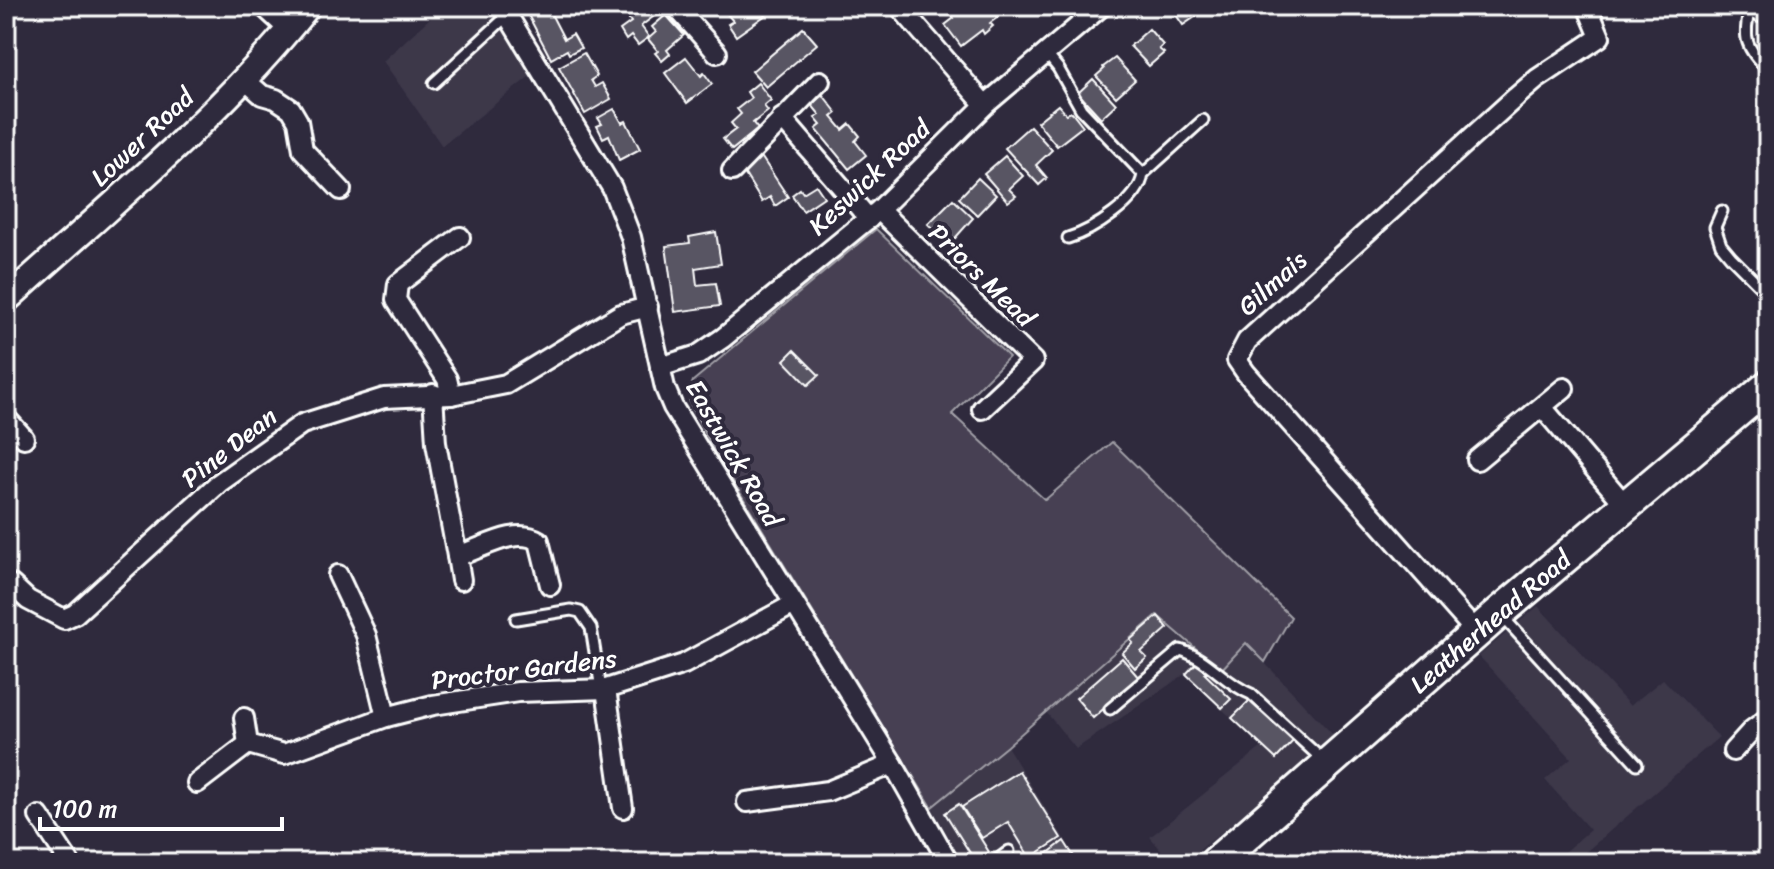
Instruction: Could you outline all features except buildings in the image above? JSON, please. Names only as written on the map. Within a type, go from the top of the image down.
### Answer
[{"type":"main road","name":"Leatherhead Road","points":[[1215,863],[1476,632],[1768,386]]},
{"type":"street","points":[[263,6],[289,30]]},
{"type":"street","name":"Lower Road","points":[[6,300],[196,126],[244,79],[308,6]]},
{"type":"street","points":[[675,6],[717,53]]},
{"type":"street","points":[[899,6],[985,105]]},
{"type":"street","name":"Keswick Road","points":[[660,367],[698,355],[723,338],[874,214],[985,105],[1102,6]]},
{"type":"street","name":"Gilmais","points":[[1476,632],[1237,360],[1247,341],[1516,97],[1537,79],[1600,37],[1587,6]]},
{"type":"street","name":"Eastwick Road","points":[[505,11],[612,188],[631,237],[660,367],[673,407],[893,764],[949,863]]},
{"type":"street","points":[[244,79],[262,95],[276,99],[291,109],[298,121],[303,150],[341,190]]},
{"type":"street","points":[[732,171],[820,81]]},
{"type":"street","points":[[782,118],[874,214]]},
{"type":"street","name":"Priors Mead","points":[[874,214],[1033,361],[982,409]]},
{"type":"street","points":[[460,237],[398,284],[396,300],[447,379],[436,443],[461,580]]},
{"type":"street","name":"Pine Dean","points":[[12,585],[28,600],[64,619],[75,614],[219,483],[302,424],[384,398],[442,394],[506,384],[621,314],[648,307]]},
{"type":"street","points":[[1477,460],[1564,388]]},
{"type":"street","points":[[1542,407],[1626,506]]},
{"type":"street","points":[[6,418],[24,438]]},
{"type":"street","points":[[457,556],[518,535],[530,535],[539,541],[550,585]]},
{"type":"street","points":[[338,575],[366,635],[386,717]]},
{"type":"street","name":"Proctor Gardens","points":[[248,744],[284,754],[386,717],[477,696],[604,689],[684,664],[794,604]]},
{"type":"street","points":[[604,689],[623,808]]},
{"type":"street","points":[[197,783],[248,744],[244,718]]},
{"type":"street","points":[[1733,751],[1768,718]]},
{"type":"street","points":[[747,802],[828,791],[893,764]]},
{"type":"street","points":[[39,816],[70,863]]},
{"type":"lane","points":[[1755,8],[1745,37],[1749,49],[1768,70]]},
{"type":"lane","points":[[434,83],[505,11]]},
{"type":"lane","points":[[1046,53],[1081,109],[1143,174]]},
{"type":"lane","points":[[1068,238],[1089,232],[1131,197],[1142,185],[1143,174],[1203,120]]},
{"type":"lane","points":[[1722,211],[1715,227],[1721,245],[1768,294]]},
{"type":"lane","points":[[516,619],[571,610],[580,612],[591,628],[604,689]]},
{"type":"lane","points":[[1499,613],[1637,764]]},
{"type":"lane","points":[[1110,709],[1180,650],[1196,655],[1235,687],[1251,694],[1327,764]]},
{"type":"lane","points":[[993,863],[1009,851]]},
{"type":"shaded area","points":[[443,6],[497,6],[539,69],[442,146],[383,61]]},
{"type":"shaded area","points":[[876,229],[1009,357],[952,414],[1045,500],[1112,442],[1291,617],[1265,662],[1246,643],[1221,670],[1157,615],[932,807],[712,447],[690,403],[689,392],[693,381]]},
{"type":"shaded area","points":[[1538,606],[1630,706],[1663,679],[1719,737],[1573,863],[1551,863],[1590,830],[1545,780],[1571,758],[1479,656]]},
{"type":"shaded area","points":[[1157,615],[1220,669],[1246,643],[1336,738],[1184,863],[1172,863],[1150,837],[1262,747],[1185,674],[1076,749],[1046,712]]},
{"type":"shaded area","points":[[1007,746],[1079,863],[963,863],[932,807]]}]
